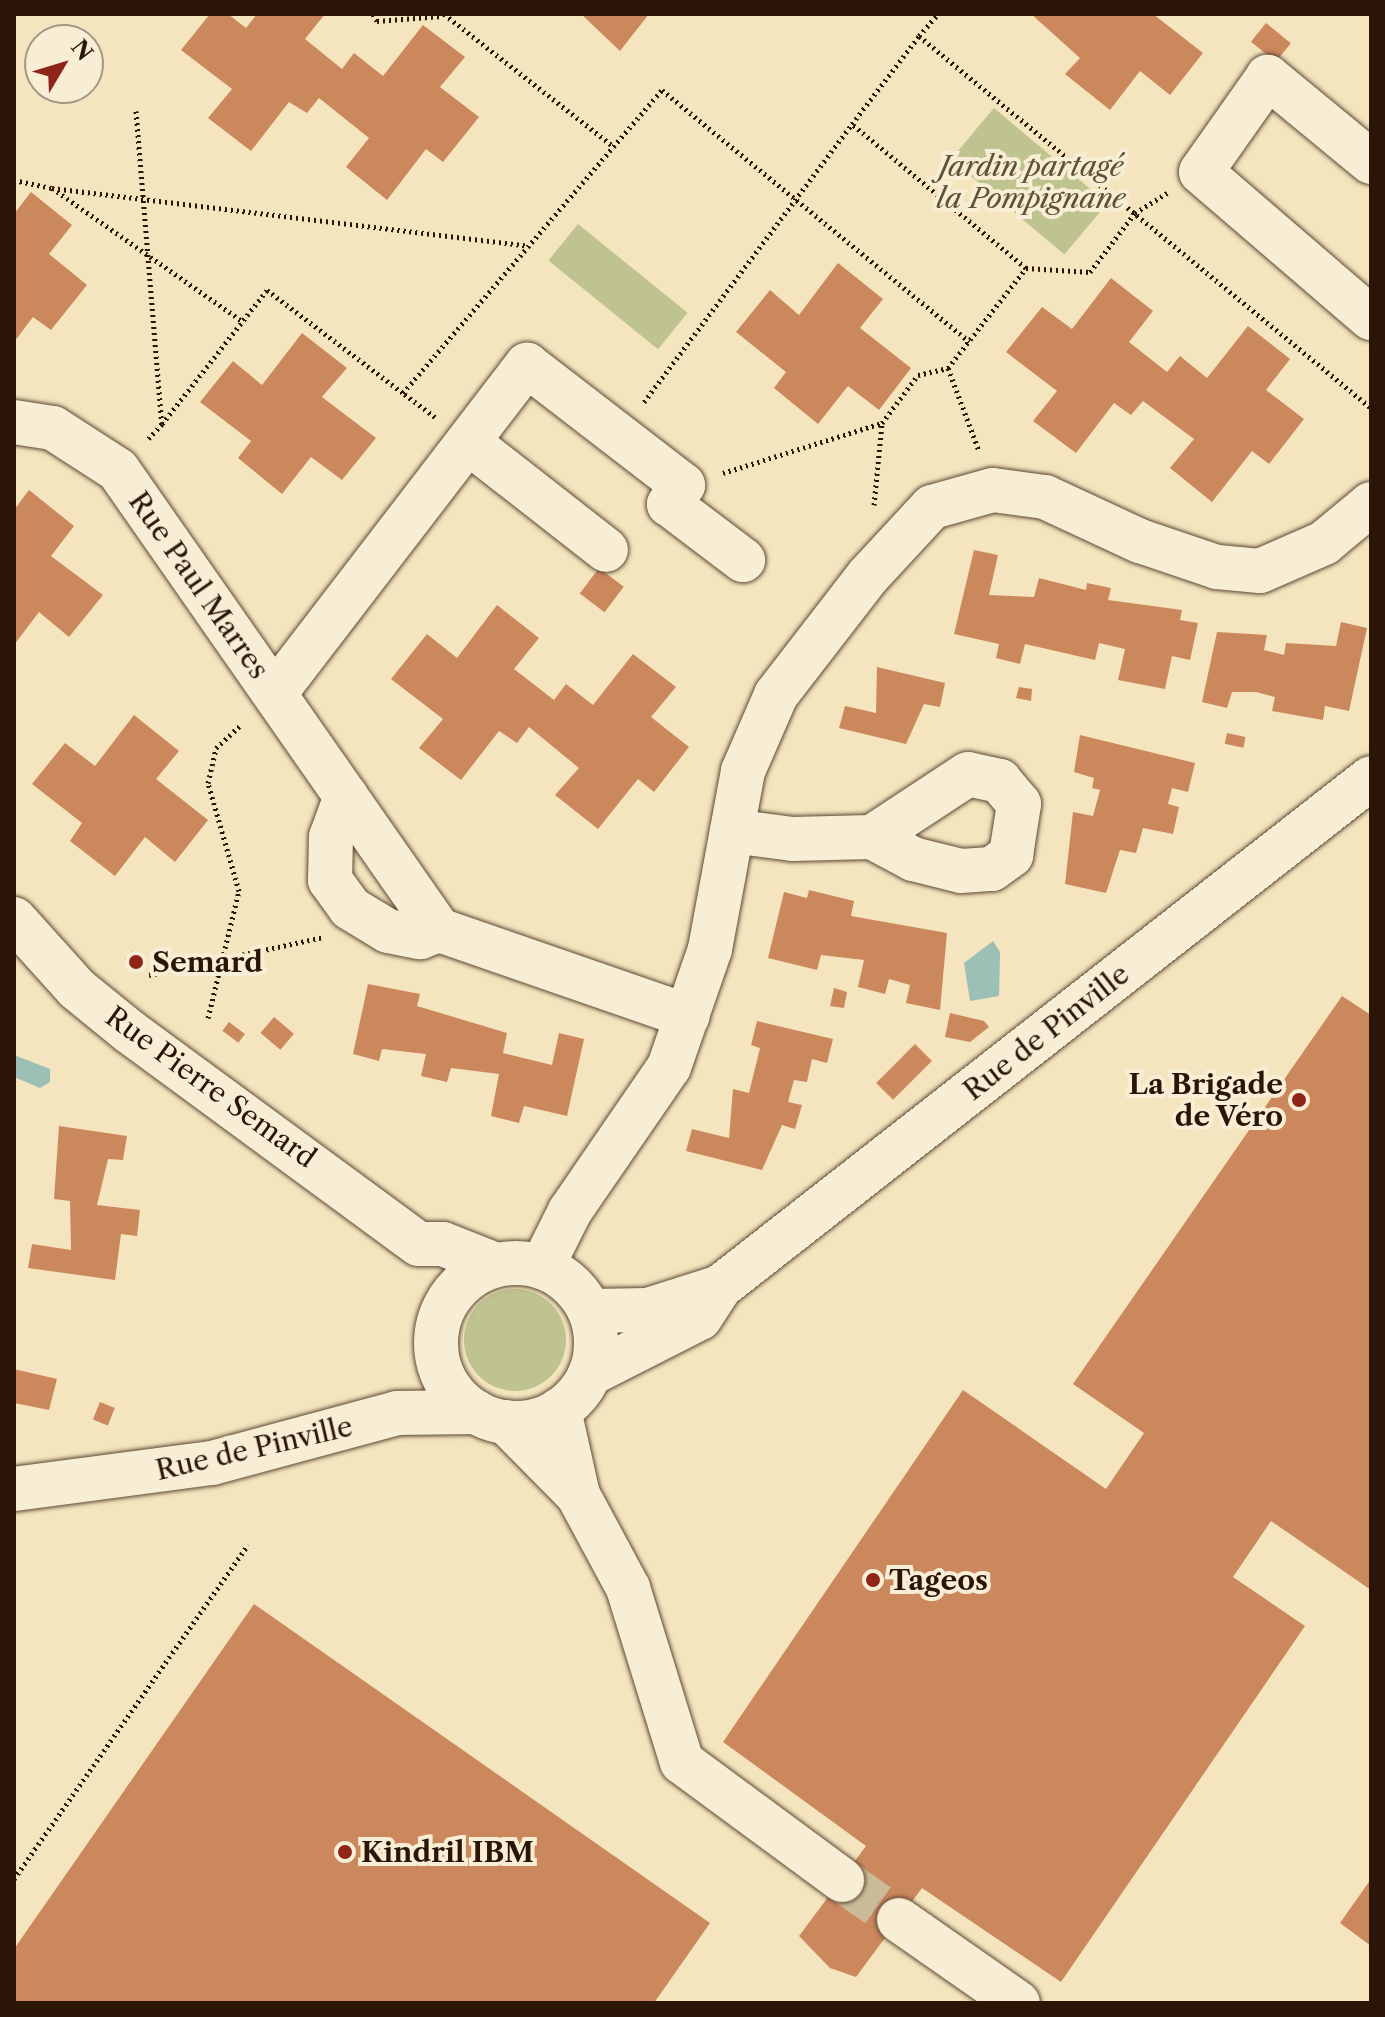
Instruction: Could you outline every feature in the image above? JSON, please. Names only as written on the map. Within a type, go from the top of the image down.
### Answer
[{"type":"street","points":[[1367,305],[1201,172],[1268,77],[1371,162]]},
{"type":"street","points":[[275,693],[527,365],[683,485],[669,504],[743,560]]},
{"type":"street","name":"Rue Paul Marres","points":[[14,422],[53,428],[118,470],[439,930]]},
{"type":"street","points":[[468,442],[606,550]]},
{"type":"street","points":[[542,1267],[570,1211],[669,1067],[710,949],[752,743],[776,695],[868,576],[932,507],[993,490],[1045,497],[1140,541],[1217,567],[1260,571],[1324,543],[1371,504]]},
{"type":"street","name":"Rue de Pinville","points":[[590,1374],[700,1318],[720,1287],[1371,778]]},
{"type":"street","points":[[346,796],[331,837],[330,880],[355,911],[388,931],[420,937],[439,930],[688,1016]]},
{"type":"street","points":[[732,831],[792,839],[872,837]]},
{"type":"street","name":"Rue Pierre Semard","points":[[14,919],[77,989],[130,1032],[419,1244],[443,1244],[496,1265]]},
{"type":"street","points":[[397,1413],[440,1368],[443,1308],[419,1244]]},
{"type":"street","points":[[443,1308],[465,1281],[496,1265],[542,1267],[566,1280],[590,1311],[596,1333],[590,1374],[559,1410],[491,1417]]},
{"type":"street","name":"Rue de Pinville","points":[[590,1311],[648,1310],[720,1287]]},
{"type":"street","points":[[440,1368],[578,1495]]},
{"type":"street","points":[[559,1410],[578,1495],[628,1588],[682,1762],[842,1880]]},
{"type":"street","name":"Rue de Pinville","points":[[14,1489],[212,1463],[397,1413],[491,1417]]},
{"type":"street","points":[[899,1920],[1018,2003]]},
{"type":"path","points":[[373,14],[377,21],[443,15],[614,147]]},
{"type":"path","points":[[619,436],[938,14]]},
{"type":"path","points":[[919,36],[1371,408]]},
{"type":"path","points":[[403,393],[662,90],[798,196],[969,341]]},
{"type":"path","points":[[136,111],[149,200],[162,424]]},
{"type":"path","points":[[852,124],[1026,268],[1090,272],[1135,213],[1201,172]]},
{"type":"path","points":[[14,180],[52,188],[529,246]]},
{"type":"path","points":[[52,188],[242,321]]},
{"type":"path","points":[[868,576],[882,423],[918,375],[948,368],[1026,268]]},
{"type":"path","points":[[118,470],[162,424],[267,290],[468,442]]},
{"type":"path","points":[[948,368],[993,490]]},
{"type":"path","points":[[683,485],[882,423]]},
{"type":"path","points":[[208,1018],[239,891],[208,783],[216,748],[275,693]]},
{"type":"path","points":[[149,975],[223,956],[316,942],[355,911]]},
{"type":"path","points":[[14,1879],[17,1868],[248,1545]]},
{"type":"green space","name":"Jardin partagé la Pompignane","points":[[994,108],[1107,203],[1064,254],[951,159]]},
{"type":"green space","points":[[578,224],[688,313],[658,349],[548,261]]},
{"type":"green space","points":[[515,1289],[534,1293],[551,1304],[562,1321],[566,1340],[562,1359],[551,1376],[534,1387],[515,1391],[496,1387],[479,1376],[468,1359],[464,1340],[468,1321],[479,1304],[496,1293]]},
{"type":"water","points":[[993,941],[1000,952],[999,996],[970,1001],[964,963]]},
{"type":"water","points":[[14,1055],[50,1069],[50,1082],[40,1088],[14,1077]]},
{"type":"building","points":[[210,14],[228,14],[246,28],[257,14],[325,14],[305,39],[342,69],[354,53],[383,76],[423,25],[465,57],[440,87],[479,117],[443,162],[426,149],[387,200],[346,167],[369,138],[319,98],[307,113],[289,102],[251,151],[208,118],[232,89],[181,50]]},
{"type":"building","points":[[581,14],[649,14],[620,51]]},
{"type":"building","points":[[1031,14],[1153,14],[1203,53],[1170,95],[1140,71],[1110,110],[1065,74],[1080,58]]},
{"type":"building","points":[[1266,23],[1291,43],[1276,62],[1251,42]]},
{"type":"building","points":[[31,192],[72,225],[49,254],[87,285],[51,330],[33,317],[14,342],[14,214]]},
{"type":"building","points":[[838,263],[883,299],[860,328],[911,368],[879,410],[848,386],[818,424],[774,388],[786,372],[736,332],[770,290],[799,315]]},
{"type":"building","points":[[1111,278],[1153,311],[1129,342],[1167,372],[1180,356],[1207,378],[1248,326],[1290,359],[1266,390],[1304,419],[1269,464],[1252,451],[1212,502],[1170,468],[1194,439],[1143,401],[1131,415],[1114,403],[1076,453],[1033,421],[1057,391],[1006,352],[1042,307],[1072,329]]},
{"type":"building","points":[[302,333],[347,368],[322,397],[376,438],[342,480],[311,457],[282,494],[238,458],[251,441],[200,402],[233,361],[262,385]]},
{"type":"building","points":[[29,490],[74,526],[51,556],[103,595],[69,637],[39,612],[14,645],[14,510]]},
{"type":"building","points":[[974,550],[998,555],[989,595],[1034,597],[1039,578],[1086,590],[1087,583],[1111,588],[1108,600],[1182,610],[1180,620],[1198,623],[1190,660],[1172,656],[1165,689],[1118,680],[1125,649],[1099,643],[1095,660],[1025,644],[1020,664],[996,658],[999,644],[954,634]]},
{"type":"building","points":[[599,568],[624,587],[604,612],[580,594]]},
{"type":"building","points":[[497,605],[539,638],[514,669],[554,700],[566,684],[593,705],[633,654],[676,687],[651,717],[689,747],[654,792],[638,779],[598,829],[555,795],[579,768],[529,727],[517,743],[499,731],[461,780],[419,748],[443,719],[391,679],[427,634],[457,658]]},
{"type":"building","points":[[1341,622],[1367,628],[1349,711],[1325,706],[1323,720],[1272,711],[1275,697],[1256,692],[1232,692],[1227,708],[1202,702],[1217,632],[1267,635],[1264,650],[1284,655],[1286,643],[1336,646]]},
{"type":"building","points":[[877,667],[945,683],[940,707],[924,704],[906,744],[839,728],[845,706],[876,713]]},
{"type":"building","points":[[1019,687],[1032,689],[1031,701],[1016,698]]},
{"type":"building","points":[[134,715],[179,751],[156,779],[208,820],[175,862],[145,837],[115,876],[70,841],[82,823],[32,784],[65,743],[95,766]]},
{"type":"building","points":[[1227,733],[1246,737],[1243,748],[1225,744]]},
{"type":"building","points":[[1080,735],[1195,763],[1188,792],[1172,788],[1168,804],[1179,807],[1173,834],[1143,828],[1136,853],[1120,850],[1106,893],[1065,884],[1073,812],[1093,816],[1100,790],[1092,788],[1094,778],[1074,772]]},
{"type":"building","points":[[809,890],[854,901],[851,916],[947,933],[940,1010],[906,1003],[910,985],[889,979],[885,994],[858,987],[864,960],[821,955],[817,970],[768,958],[784,892],[807,898]]},
{"type":"building","name":"Semard","points":[[132,951],[147,964],[140,972],[125,959]]},
{"type":"building","points":[[368,984],[420,994],[417,1006],[507,1033],[503,1053],[552,1065],[559,1033],[584,1039],[567,1116],[524,1106],[519,1123],[491,1116],[499,1074],[451,1068],[447,1082],[421,1076],[426,1054],[382,1049],[379,1061],[353,1054]]},
{"type":"building","points":[[834,988],[847,992],[844,1008],[830,1006]]},
{"type":"building","points":[[1342,996],[1371,1015],[1371,1590],[1271,1521],[1233,1577],[1305,1626],[1061,1982],[922,1888],[856,1977],[830,1968],[799,1936],[866,1846],[723,1742],[963,1390],[1106,1489],[1144,1433],[1073,1384]]},
{"type":"building","points":[[950,1013],[984,1021],[989,1027],[970,1042],[945,1037]]},
{"type":"building","points":[[274,1017],[294,1034],[280,1050],[261,1033]]},
{"type":"building","points":[[757,1021],[833,1039],[827,1063],[812,1059],[807,1082],[794,1080],[788,1102],[802,1105],[795,1129],[782,1125],[762,1170],[686,1151],[692,1129],[729,1138],[733,1089],[749,1093],[760,1048],[751,1045]]},
{"type":"building","points":[[229,1022],[245,1034],[238,1043],[222,1031]]},
{"type":"building","points":[[915,1044],[932,1061],[893,1100],[876,1083]]},
{"type":"building","points":[[59,1126],[127,1136],[123,1160],[108,1159],[97,1205],[140,1210],[137,1236],[121,1234],[115,1280],[28,1268],[32,1244],[71,1250],[70,1201],[54,1199]]},
{"type":"building","points":[[14,1369],[57,1379],[49,1410],[14,1403]]},
{"type":"building","points":[[100,1402],[115,1408],[108,1426],[93,1420]]},
{"type":"building","name":"Kindril IBM","points":[[254,1604],[710,1923],[654,2003],[14,2003],[14,1949]]},
{"type":"building","points":[[1371,1879],[1371,1946],[1340,1923]]},
{"type":"tunnel","points":[[842,1880],[899,1920]]},
{"type":"place","name":"Semard","points":[[136,962]]},
{"type":"place","name":"La Brigade de Véro","points":[[1299,1100]]},
{"type":"place","name":"Tageos","points":[[873,1580]]},
{"type":"place","name":"Kindril IBM","points":[[345,1852]]}]
